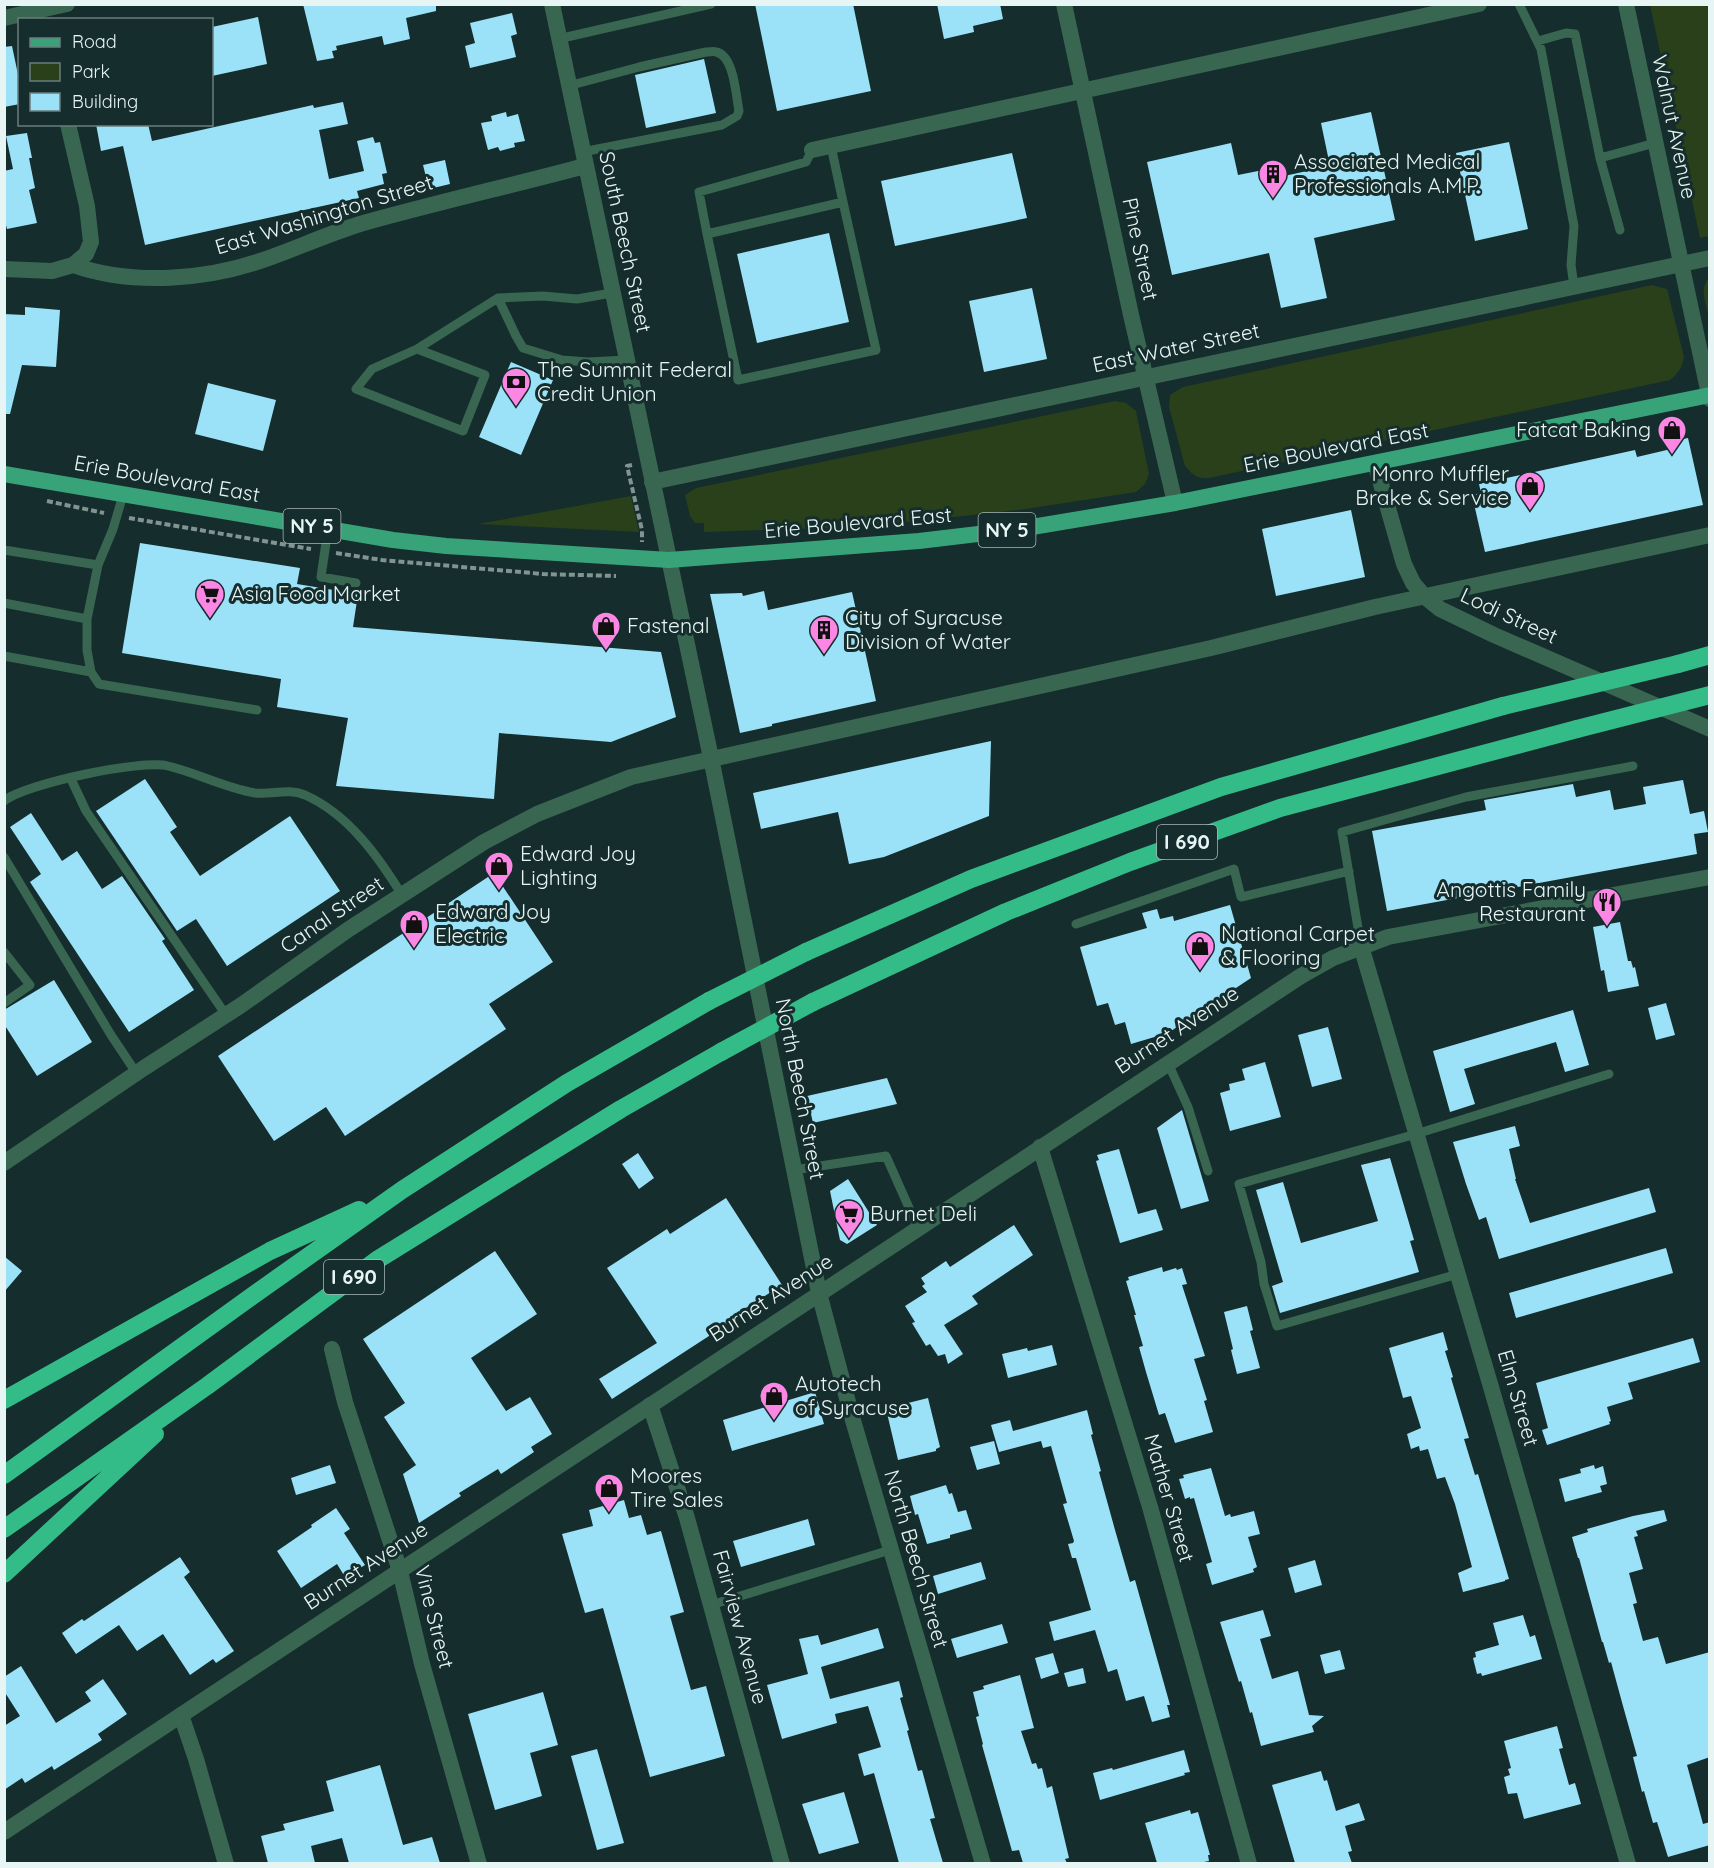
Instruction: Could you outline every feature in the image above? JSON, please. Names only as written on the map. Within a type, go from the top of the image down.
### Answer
[{"type":"highway","name":"I 690","points":[[4,1475],[402,1190],[567,1083],[709,1001],[806,952],[971,879],[1221,787],[1503,706],[1710,655]]},
{"type":"highway","name":"I 690","points":[[4,1529],[207,1386],[377,1260],[621,1109],[813,1002],[1006,912],[1151,854],[1280,808],[1710,695]]},
{"type":"highway","points":[[4,1400],[270,1251],[402,1190]]},
{"type":"highway","points":[[4,1574],[207,1386]]},
{"type":"main road","name":"Erie Boulevard East","points":[[4,474],[393,540],[446,546],[669,560],[919,541],[1020,529],[1175,503],[1709,396]]},
{"type":"street","points":[[4,18],[67,4]]},
{"type":"street","name":"South Beech Street","points":[[552,4],[669,560]]},
{"type":"street","name":"Pine Street","points":[[1064,4],[1145,378],[1175,503]]},
{"type":"street","points":[[812,150],[1479,4]]},
{"type":"street","name":"Walnut Avenue","points":[[1626,4],[1709,396]]},
{"type":"street","points":[[4,269],[52,270],[74,265],[86,254],[91,242],[87,206],[68,126]]},
{"type":"street","name":"East Washington Street","points":[[74,265],[93,272],[148,278],[194,275],[235,268],[264,260],[358,225],[584,159]]},
{"type":"street","name":"East Water Street","points":[[652,482],[1710,258]]},
{"type":"street","name":"Lodi Street","points":[[1375,463],[1404,564],[1413,583],[1440,609],[1494,635],[1710,729]]},
{"type":"street","name":"Canal Street","points":[[4,1163],[226,1015],[349,929],[484,842],[537,814],[631,777],[1211,648],[1424,596],[1710,536]]},
{"type":"street","name":"North Beech Street","points":[[669,560],[819,1293],[852,1418],[982,1863]]},
{"type":"street","name":"Burnet Avenue","points":[[4,1832],[1040,1147],[1332,958],[1388,937],[1710,877]]},
{"type":"street","name":"Elm Street","points":[[1361,946],[1628,1863]]},
{"type":"street","name":"Mather Street","points":[[1040,1147],[1149,1507],[1249,1863]]},
{"type":"street","name":"Vine Street","points":[[332,1349],[345,1402],[400,1571],[423,1664],[479,1863]]},
{"type":"street","name":"Fairview Avenue","points":[[650,1405],[687,1518],[782,1863]]},
{"type":"street","points":[[181,1715],[226,1863]]},
{"type":"lane","points":[[558,39],[711,4]]},
{"type":"lane","points":[[1519,4],[1541,49],[1574,226],[1571,265],[1574,286]]},
{"type":"lane","points":[[1538,41],[1566,33],[1575,34],[1600,158],[1620,230]]},
{"type":"lane","points":[[568,86],[706,52],[717,51],[730,65],[739,111],[730,122],[584,159]]},
{"type":"lane","points":[[1600,158],[1655,143]]},
{"type":"lane","points":[[812,150],[806,162],[699,192],[738,380],[876,350],[831,146]]},
{"type":"lane","points":[[707,234],[843,201]]},
{"type":"lane","points":[[417,349],[485,375],[463,431],[356,389],[372,369],[417,349],[498,298],[543,296],[578,300],[612,293]]},
{"type":"lane","points":[[498,298],[523,348],[561,360],[588,362],[626,360]]},
{"type":"lane","points":[[123,495],[113,529],[98,565],[87,619],[87,650],[91,672],[99,684],[257,710]]},
{"type":"lane","points":[[328,529],[321,577],[356,583]]},
{"type":"lane","points":[[4,550],[98,565]]},
{"type":"lane","points":[[4,603],[87,619]]},
{"type":"lane","points":[[4,656],[91,672]]},
{"type":"lane","points":[[4,801],[10,796],[71,779],[130,766],[166,765],[224,785],[256,793],[286,791],[304,795],[342,818],[386,870],[402,895]]},
{"type":"lane","points":[[1361,946],[1342,832],[1466,797],[1633,766]]},
{"type":"lane","points":[[71,779],[92,820],[226,1015]]},
{"type":"lane","points":[[4,857],[136,1074]]},
{"type":"lane","points":[[1076,924],[1234,869],[1241,897],[1349,871]]},
{"type":"lane","points":[[4,952],[30,985],[4,1004]]},
{"type":"lane","points":[[1168,1063],[1188,1107],[1208,1171]]},
{"type":"lane","points":[[1458,1274],[1277,1326],[1239,1185],[1416,1134],[1609,1074]]},
{"type":"lane","points":[[794,1170],[886,1156],[918,1228]]},
{"type":"lane","points":[[711,1605],[890,1550]]},
{"type":"path","points":[[633,465],[627,466],[642,530]]},
{"type":"path","points":[[143,521],[290,546]]},
{"type":"path","points":[[352,556],[543,574],[622,576]]},
{"type":"green space","points":[[1650,5],[1709,5],[1709,236],[1700,238]]},
{"type":"green space","points":[[1709,278],[1709,317],[1704,286]]},
{"type":"green space","points":[[1652,285],[1667,289],[1684,357],[1680,370],[1670,380],[1209,478],[1196,476],[1185,466],[1169,407],[1170,395],[1183,387]]},
{"type":"green space","points":[[1115,401],[1126,403],[1136,411],[1149,474],[1145,484],[1136,492],[1019,510],[862,527],[704,532],[704,523],[695,523],[690,516],[685,495],[696,488]]},
{"type":"green space","points":[[631,496],[639,532],[478,524]]},
{"type":"building","points":[[303,4],[436,4],[436,11],[406,18],[410,39],[384,45],[382,36],[336,46],[337,50],[332,51],[334,58],[317,61]]},
{"type":"building","points":[[755,4],[853,4],[871,91],[777,111]]},
{"type":"building","points":[[937,4],[1000,4],[1003,19],[973,26],[974,32],[944,39]]},
{"type":"building","points":[[512,13],[517,34],[511,36],[516,57],[470,68],[465,46],[475,43],[470,23]]},
{"type":"building","points":[[258,17],[267,64],[213,76],[213,27]]},
{"type":"building","points":[[12,46],[18,74],[18,104],[4,107],[4,47]]},
{"type":"building","points":[[704,59],[716,113],[646,128],[635,75]]},
{"type":"building","points":[[343,102],[348,124],[319,130],[329,179],[364,171],[357,141],[373,137],[375,143],[380,142],[387,173],[382,174],[384,184],[357,191],[359,198],[145,245],[123,146],[101,151],[96,126],[148,126],[152,141],[313,105],[314,108]]},
{"type":"building","points":[[506,112],[507,117],[518,114],[525,141],[514,143],[515,147],[500,151],[498,147],[488,150],[481,123],[492,121],[491,116]]},
{"type":"building","name":"Associated Medical Professionals A.M.P.","points":[[1371,112],[1395,220],[1314,238],[1327,298],[1281,308],[1269,253],[1172,275],[1147,162],[1231,143],[1238,175],[1273,168],[1275,178],[1330,166],[1321,123]]},
{"type":"building","points":[[27,133],[35,188],[29,190],[37,223],[7,229],[4,218],[4,171],[13,169],[6,136]]},
{"type":"building","points":[[1509,142],[1528,229],[1475,241],[1456,153]]},
{"type":"building","points":[[1012,153],[1027,218],[895,246],[881,181]]},
{"type":"building","points":[[445,160],[450,184],[429,189],[423,165]]},
{"type":"building","points":[[829,233],[849,322],[757,343],[737,254]]},
{"type":"building","points":[[1032,288],[1047,359],[984,372],[969,301]]},
{"type":"building","points":[[25,307],[60,310],[56,367],[22,365],[10,414],[4,414],[4,314],[25,315]]},
{"type":"building","name":"The Summit Federal Credit Union","points":[[511,362],[553,380],[521,455],[479,437]]},
{"type":"building","points":[[208,383],[276,400],[263,451],[195,434]]},
{"type":"building","points":[[1688,438],[1703,505],[1485,552],[1472,495],[1481,493],[1479,484],[1635,450],[1637,457],[1671,449],[1670,442]]},
{"type":"building","points":[[1351,510],[1365,577],[1276,596],[1262,529]]},
{"type":"building","points":[[140,543],[300,568],[297,584],[358,594],[353,627],[661,652],[676,717],[611,742],[499,733],[494,799],[336,786],[348,718],[277,707],[281,679],[122,653]]},
{"type":"building","points":[[764,591],[768,610],[852,592],[876,701],[740,733],[710,594],[742,593],[743,596]]},
{"type":"building","points":[[991,741],[989,816],[884,857],[849,864],[838,812],[761,829],[753,793]]},
{"type":"building","points":[[145,779],[177,827],[170,832],[200,876],[290,816],[340,891],[227,966],[196,919],[177,931],[96,811]]},
{"type":"building","points":[[1683,780],[1690,814],[1704,811],[1708,832],[1694,834],[1697,854],[1387,911],[1372,831],[1486,810],[1484,800],[1573,784],[1576,797],[1610,790],[1614,810],[1646,804],[1643,787]]},
{"type":"building","points":[[31,813],[62,861],[77,851],[102,889],[122,876],[165,939],[162,941],[194,990],[129,1032],[30,882],[41,874],[10,827]]},
{"type":"building","points":[[494,873],[553,962],[489,1004],[506,1029],[345,1136],[326,1107],[274,1141],[218,1056]]},
{"type":"building","name":"National Carpet & Flooring","points":[[1230,905],[1251,978],[1168,1033],[1131,1044],[1125,1022],[1115,1025],[1108,1003],[1097,1006],[1080,947],[1147,928],[1142,913],[1157,909],[1160,919],[1173,916],[1174,921]]},
{"type":"building","points":[[1620,922],[1628,961],[1631,961],[1633,968],[1635,967],[1639,986],[1608,992],[1604,970],[1601,971],[1593,927]]},
{"type":"building","points":[[54,980],[92,1042],[37,1076],[4,1024],[4,1010]]},
{"type":"building","points":[[1666,1003],[1675,1035],[1656,1040],[1648,1008]]},
{"type":"building","points":[[1573,1010],[1589,1065],[1565,1072],[1556,1042],[1464,1069],[1475,1104],[1450,1112],[1433,1051]]},
{"type":"building","points":[[1328,1027],[1342,1079],[1312,1087],[1298,1035]]},
{"type":"building","points":[[1265,1062],[1281,1117],[1230,1131],[1220,1093],[1230,1090],[1229,1084],[1245,1080],[1242,1069]]},
{"type":"building","points":[[887,1078],[897,1104],[813,1123],[807,1096]]},
{"type":"building","points":[[1182,1110],[1209,1201],[1181,1209],[1157,1128]]},
{"type":"building","points":[[1515,1126],[1520,1146],[1509,1149],[1515,1179],[1530,1223],[1649,1188],[1656,1212],[1499,1259],[1486,1217],[1479,1220],[1453,1142]]},
{"type":"building","points":[[1119,1149],[1138,1214],[1156,1209],[1163,1230],[1120,1243],[1096,1161],[1099,1160],[1097,1155]]},
{"type":"building","points":[[638,1153],[654,1178],[639,1189],[622,1164]]},
{"type":"building","points":[[1390,1158],[1414,1240],[1410,1241],[1419,1272],[1280,1313],[1272,1286],[1283,1282],[1256,1190],[1283,1182],[1301,1243],[1378,1221],[1361,1165]]},
{"type":"building","points":[[848,1179],[877,1225],[847,1244],[840,1240],[830,1191]]},
{"type":"building","points":[[726,1198],[782,1285],[727,1320],[729,1323],[612,1399],[599,1379],[657,1343],[607,1268],[667,1229],[670,1234]]},
{"type":"building","points":[[1014,1225],[1033,1255],[972,1296],[978,1304],[944,1325],[963,1354],[948,1364],[945,1354],[938,1356],[930,1344],[926,1346],[905,1306],[927,1292],[922,1286],[925,1284],[921,1278],[946,1261],[950,1267]]},
{"type":"building","points":[[1666,1248],[1673,1273],[1516,1318],[1509,1293]]},
{"type":"building","points":[[495,1251],[537,1314],[471,1358],[506,1411],[530,1397],[552,1434],[531,1447],[534,1452],[501,1474],[498,1469],[459,1493],[461,1496],[419,1523],[403,1474],[416,1465],[384,1417],[405,1403],[363,1339]]},
{"type":"building","points":[[4,1256],[22,1271],[4,1292]]},
{"type":"building","points":[[1162,1267],[1163,1272],[1182,1268],[1187,1284],[1182,1285],[1205,1356],[1194,1359],[1207,1400],[1204,1401],[1213,1432],[1175,1443],[1165,1413],[1159,1415],[1139,1347],[1143,1346],[1126,1281],[1129,1280],[1128,1277]]},
{"type":"building","points":[[1247,1306],[1253,1330],[1250,1331],[1260,1368],[1237,1374],[1224,1312]]},
{"type":"building","points":[[1443,1332],[1448,1350],[1445,1351],[1453,1377],[1451,1378],[1469,1438],[1464,1439],[1475,1475],[1478,1474],[1509,1579],[1463,1592],[1458,1573],[1472,1567],[1455,1504],[1445,1477],[1437,1479],[1428,1449],[1420,1451],[1419,1446],[1411,1449],[1407,1434],[1421,1428],[1411,1396],[1403,1398],[1389,1348]]},
{"type":"building","points":[[1693,1338],[1700,1362],[1628,1383],[1633,1399],[1607,1407],[1610,1424],[1547,1445],[1542,1430],[1548,1428],[1536,1383]]},
{"type":"building","points":[[1052,1345],[1057,1365],[1008,1378],[1002,1354]]},
{"type":"building","name":"Autotech of Syracuse","points":[[815,1392],[824,1424],[732,1451],[723,1420]]},
{"type":"building","points":[[928,1398],[940,1447],[936,1451],[898,1460],[887,1413],[908,1406],[908,1403]]},
{"type":"building","points":[[1087,1410],[1101,1471],[1099,1472],[1115,1530],[1130,1582],[1135,1580],[1170,1705],[1167,1705],[1170,1717],[1152,1722],[1144,1696],[1126,1701],[1117,1669],[1108,1672],[1095,1630],[1054,1641],[1049,1622],[1091,1610],[1076,1558],[1072,1558],[1068,1544],[1074,1541],[1063,1504],[1067,1503],[1051,1446],[1043,1448],[1041,1441],[999,1452],[991,1425],[1010,1420],[1013,1431]]},
{"type":"building","points":[[994,1441],[1000,1464],[977,1470],[970,1447]]},
{"type":"building","points":[[330,1465],[336,1483],[296,1495],[291,1478]]},
{"type":"building","points":[[1594,1465],[1595,1469],[1603,1466],[1607,1484],[1600,1486],[1602,1492],[1565,1502],[1559,1479],[1581,1473],[1580,1469]]},
{"type":"building","points":[[1211,1468],[1225,1516],[1230,1514],[1231,1517],[1254,1511],[1260,1534],[1248,1537],[1257,1567],[1253,1569],[1254,1572],[1212,1585],[1206,1564],[1212,1562],[1194,1498],[1185,1499],[1179,1479],[1184,1478],[1183,1475]]},
{"type":"building","points":[[946,1485],[949,1494],[952,1493],[958,1512],[966,1510],[972,1529],[927,1544],[910,1496]]},
{"type":"building","points":[[624,1500],[629,1518],[641,1515],[647,1535],[661,1531],[684,1612],[670,1616],[691,1690],[706,1686],[725,1756],[650,1777],[603,1608],[585,1613],[562,1534],[593,1526],[589,1510]]},
{"type":"building","points":[[336,1508],[350,1529],[344,1533],[365,1565],[345,1577],[337,1564],[301,1588],[277,1551]]},
{"type":"building","points":[[1664,1510],[1667,1521],[1636,1531],[1638,1536],[1634,1537],[1643,1569],[1629,1573],[1637,1603],[1633,1604],[1643,1641],[1658,1637],[1666,1664],[1710,1652],[1710,1757],[1687,1765],[1703,1824],[1710,1822],[1710,1845],[1668,1857],[1657,1822],[1653,1823],[1644,1791],[1642,1792],[1633,1757],[1637,1756],[1611,1662],[1609,1663],[1602,1642],[1572,1537],[1588,1532],[1587,1529]]},
{"type":"building","points":[[808,1519],[815,1545],[741,1567],[733,1541]]},
{"type":"building","points":[[180,1557],[190,1572],[184,1577],[234,1651],[216,1663],[213,1659],[190,1675],[163,1634],[137,1651],[119,1625],[76,1654],[62,1633],[82,1619],[84,1621]]},
{"type":"building","points":[[1315,1560],[1322,1585],[1295,1593],[1288,1568]]},
{"type":"building","points":[[981,1562],[986,1579],[938,1594],[933,1576]]},
{"type":"building","points":[[1263,1610],[1271,1636],[1260,1639],[1272,1679],[1298,1671],[1309,1715],[1324,1716],[1312,1726],[1314,1732],[1261,1746],[1252,1712],[1250,1713],[1220,1622]]},
{"type":"building","points":[[1523,1615],[1530,1637],[1535,1635],[1542,1659],[1482,1676],[1481,1673],[1477,1674],[1473,1658],[1476,1657],[1475,1652],[1499,1645],[1493,1623]]},
{"type":"building","points":[[1002,1624],[1008,1643],[957,1658],[951,1639]]},
{"type":"building","points":[[878,1628],[884,1648],[821,1667],[830,1699],[899,1681],[903,1697],[900,1698],[909,1730],[907,1731],[918,1771],[922,1770],[935,1818],[930,1819],[943,1863],[899,1863],[874,1773],[864,1776],[858,1754],[881,1747],[868,1706],[835,1714],[837,1723],[782,1739],[767,1685],[808,1674],[799,1639],[818,1635],[821,1645]]},
{"type":"building","points":[[1340,1650],[1345,1669],[1325,1674],[1320,1655]]},
{"type":"building","points":[[1053,1653],[1059,1673],[1041,1679],[1035,1658]]},
{"type":"building","points":[[21,1666],[56,1723],[91,1701],[85,1692],[103,1679],[127,1714],[98,1734],[102,1740],[54,1770],[52,1766],[25,1783],[22,1778],[4,1790],[4,1726],[20,1716],[4,1691],[4,1677]]},
{"type":"building","points":[[1083,1668],[1086,1683],[1068,1687],[1064,1673]]},
{"type":"building","points":[[1020,1675],[1034,1728],[1021,1731],[1032,1764],[1036,1763],[1038,1769],[1042,1768],[1047,1788],[1052,1786],[1069,1858],[1065,1859],[1067,1863],[1023,1863],[1019,1850],[1012,1851],[982,1745],[976,1717],[979,1716],[973,1692],[984,1689],[983,1686]]},
{"type":"building","points":[[543,1692],[558,1745],[530,1753],[542,1796],[495,1810],[468,1714]]},
{"type":"building","points":[[1557,1726],[1563,1748],[1559,1749],[1569,1785],[1575,1783],[1581,1804],[1524,1819],[1517,1793],[1508,1794],[1504,1777],[1510,1775],[1508,1769],[1511,1768],[1504,1741]]},
{"type":"building","points":[[597,1749],[624,1843],[597,1850],[571,1756]]},
{"type":"building","points":[[1184,1750],[1190,1772],[1184,1773],[1185,1775],[1100,1800],[1093,1773],[1112,1768],[1113,1770]]},
{"type":"building","points":[[380,1765],[403,1845],[432,1837],[440,1863],[349,1863],[342,1838],[311,1846],[315,1863],[268,1863],[261,1836],[285,1830],[283,1824],[334,1811],[326,1781]]},
{"type":"building","points":[[1321,1771],[1324,1781],[1327,1780],[1336,1811],[1359,1803],[1365,1820],[1345,1826],[1352,1851],[1348,1852],[1352,1863],[1295,1863],[1272,1785]]},
{"type":"building","points":[[844,1792],[859,1843],[819,1854],[802,1804]]},
{"type":"building","points":[[1190,1810],[1191,1814],[1198,1812],[1210,1855],[1208,1855],[1209,1861],[1157,1863],[1145,1823]]},
{"type":"place","name":"Associated Medical Professionals A.M.P.","points":[[1273,200]]},
{"type":"place","name":"The Summit Federal Credit Union","points":[[516,408]]},
{"type":"place","name":"Fatcat Baking","points":[[1672,456]]},
{"type":"place","name":"Monro Muffler Brake & Service","points":[[1530,512]]},
{"type":"place","name":"Asia Food Market","points":[[210,620]]},
{"type":"place","name":"Fastenal","points":[[606,652]]},
{"type":"place","name":"City of Syracuse Division of Water","points":[[824,656]]},
{"type":"place","name":"Edward Joy Lighting","points":[[499,892]]},
{"type":"place","name":"Angottis Family Restaurant","points":[[1607,928]]},
{"type":"place","name":"Edward Joy Electric","points":[[414,950]]},
{"type":"place","name":"National Carpet & Flooring","points":[[1200,972]]},
{"type":"place","name":"Burnet Deli","points":[[849,1240]]},
{"type":"place","name":"Autotech of Syracuse","points":[[774,1422]]},
{"type":"place","name":"Moores Tire Sales","points":[[609,1514]]}]
